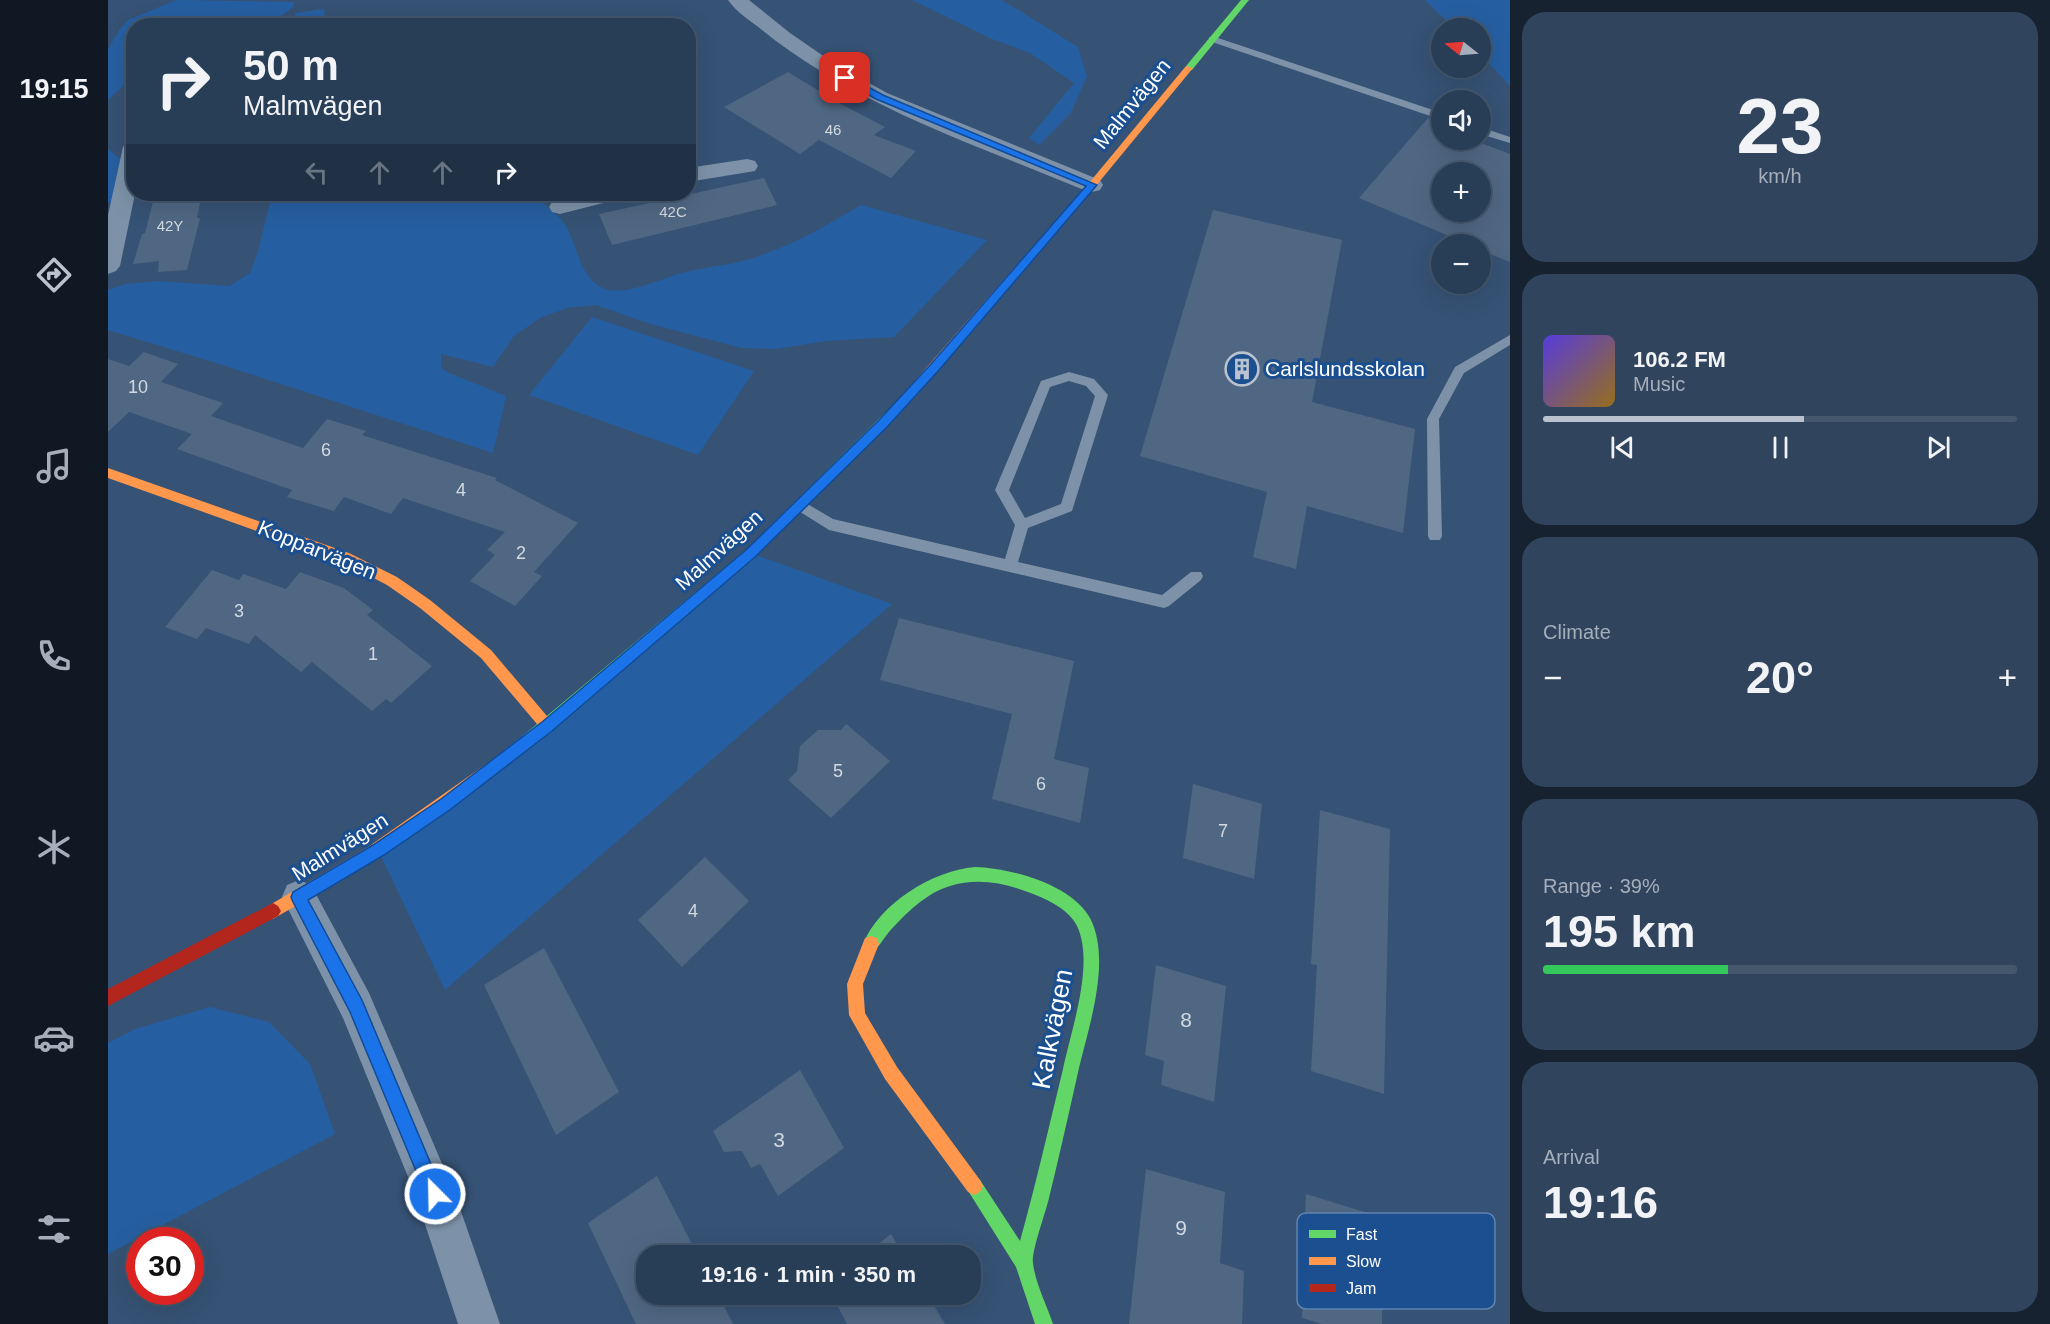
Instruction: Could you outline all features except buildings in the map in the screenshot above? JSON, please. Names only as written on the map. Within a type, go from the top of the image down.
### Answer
[{"type":"street","points":[[737,0],[828,69],[880,97],[1092,185]]},
{"type":"street","name":"Malmvägen","points":[[108,998],[299,897],[378,850],[446,804],[547,726],[751,553],[799,504],[870,438],[921,383],[1092,185],[1245,0]]},
{"type":"street","points":[[696,174],[747,166]]},
{"type":"street","points":[[108,266],[126,184]]},
{"type":"street","points":[[560,207],[584,201]]},
{"type":"street","name":"Kopparvägen","points":[[108,473],[345,557],[392,581],[425,604],[486,654],[547,726]]},
{"type":"street","name":"Kalkvägen","points":[[1023,1262],[1049,1168],[1088,990],[1090,947],[1085,923],[1070,905],[1048,893],[988,873],[958,875],[932,884],[913,897],[876,934],[863,959],[855,984],[857,1015],[891,1074],[970,1179],[1023,1262],[1044,1324]]},
{"type":"street","points":[[299,897],[361,1017],[435,1194],[470,1321]]},
{"type":"lane","points":[[1212,39],[1431,113]]},
{"type":"lane","points":[[1491,134],[1510,141]]},
{"type":"lane","points":[[1435,536],[1433,419],[1459,370],[1510,339]]},
{"type":"lane","points":[[1010,567],[1022,525],[1002,490],[1045,384],[1061,375],[1079,377],[1094,384],[1102,395],[1067,507],[1022,525]]},
{"type":"lane","points":[[799,504],[829,524],[1164,602],[1196,576]]},
{"type":"shaded area","points":[[176,0],[294,2],[293,7],[277,18],[133,18]]},
{"type":"shaded area","points":[[912,0],[1002,0],[1078,47],[1087,77],[1070,114],[1039,145],[1029,138],[1074,83],[1030,53],[992,39]]},
{"type":"shaded area","points":[[1425,0],[1510,0],[1510,86],[1491,66],[1491,18],[1444,18]]},
{"type":"shaded area","points":[[324,9],[325,18],[295,18],[295,13]]},
{"type":"shaded area","points":[[126,22],[126,83],[108,100],[108,49]]},
{"type":"shaded area","points":[[108,149],[126,163],[126,176],[122,199],[108,203]]},
{"type":"shaded area","points":[[270,201],[541,201],[557,215],[569,231],[588,276],[603,288],[611,290],[630,289],[678,274],[765,254],[807,235],[861,205],[987,240],[894,337],[826,341],[776,349],[742,348],[650,324],[596,305],[567,308],[540,318],[513,337],[493,367],[441,354],[441,367],[447,372],[506,396],[493,453],[108,330],[108,290],[125,284],[159,281],[229,286],[250,273]]},
{"type":"shaded area","points":[[592,317],[754,371],[698,455],[529,395]]},
{"type":"shaded area","points":[[751,553],[892,604],[445,990],[378,850]]},
{"type":"shaded area","points":[[210,1007],[269,1022],[310,1064],[335,1134],[159,1227],[126,1227],[126,1244],[108,1254],[108,1043],[135,1029]]},
{"type":"traffic: fast","points":[[1189,68],[1245,0]]},
{"type":"traffic: fast","points":[[529,740],[751,553],[901,404]]},
{"type":"traffic: fast","points":[[871,944],[887,923],[921,893],[940,882],[962,875],[988,874],[1038,888],[1068,905],[1079,914],[1085,925],[1090,960],[1087,997],[1023,1262]]},
{"type":"traffic: fast","points":[[974,1186],[1023,1262],[1044,1324]]},
{"type":"traffic: slow","points":[[901,404],[1092,185],[1189,68]]},
{"type":"traffic: slow","points":[[108,473],[345,557],[392,581],[425,604],[486,654],[547,726]]},
{"type":"traffic: slow","points":[[273,911],[405,831],[529,740]]},
{"type":"traffic: slow","points":[[871,944],[855,984],[857,1015],[891,1073],[974,1186]]},
{"type":"traffic: jam","points":[[108,998],[273,911]]},
{"type":"place","name":"Carlslundsskolan","points":[[1242,369]]},
{"type":"route","points":[[435,1194],[356,1006],[299,897],[378,850],[446,804],[547,726],[751,553],[784,518],[883,424],[1092,185],[880,97],[845,78]]}]
